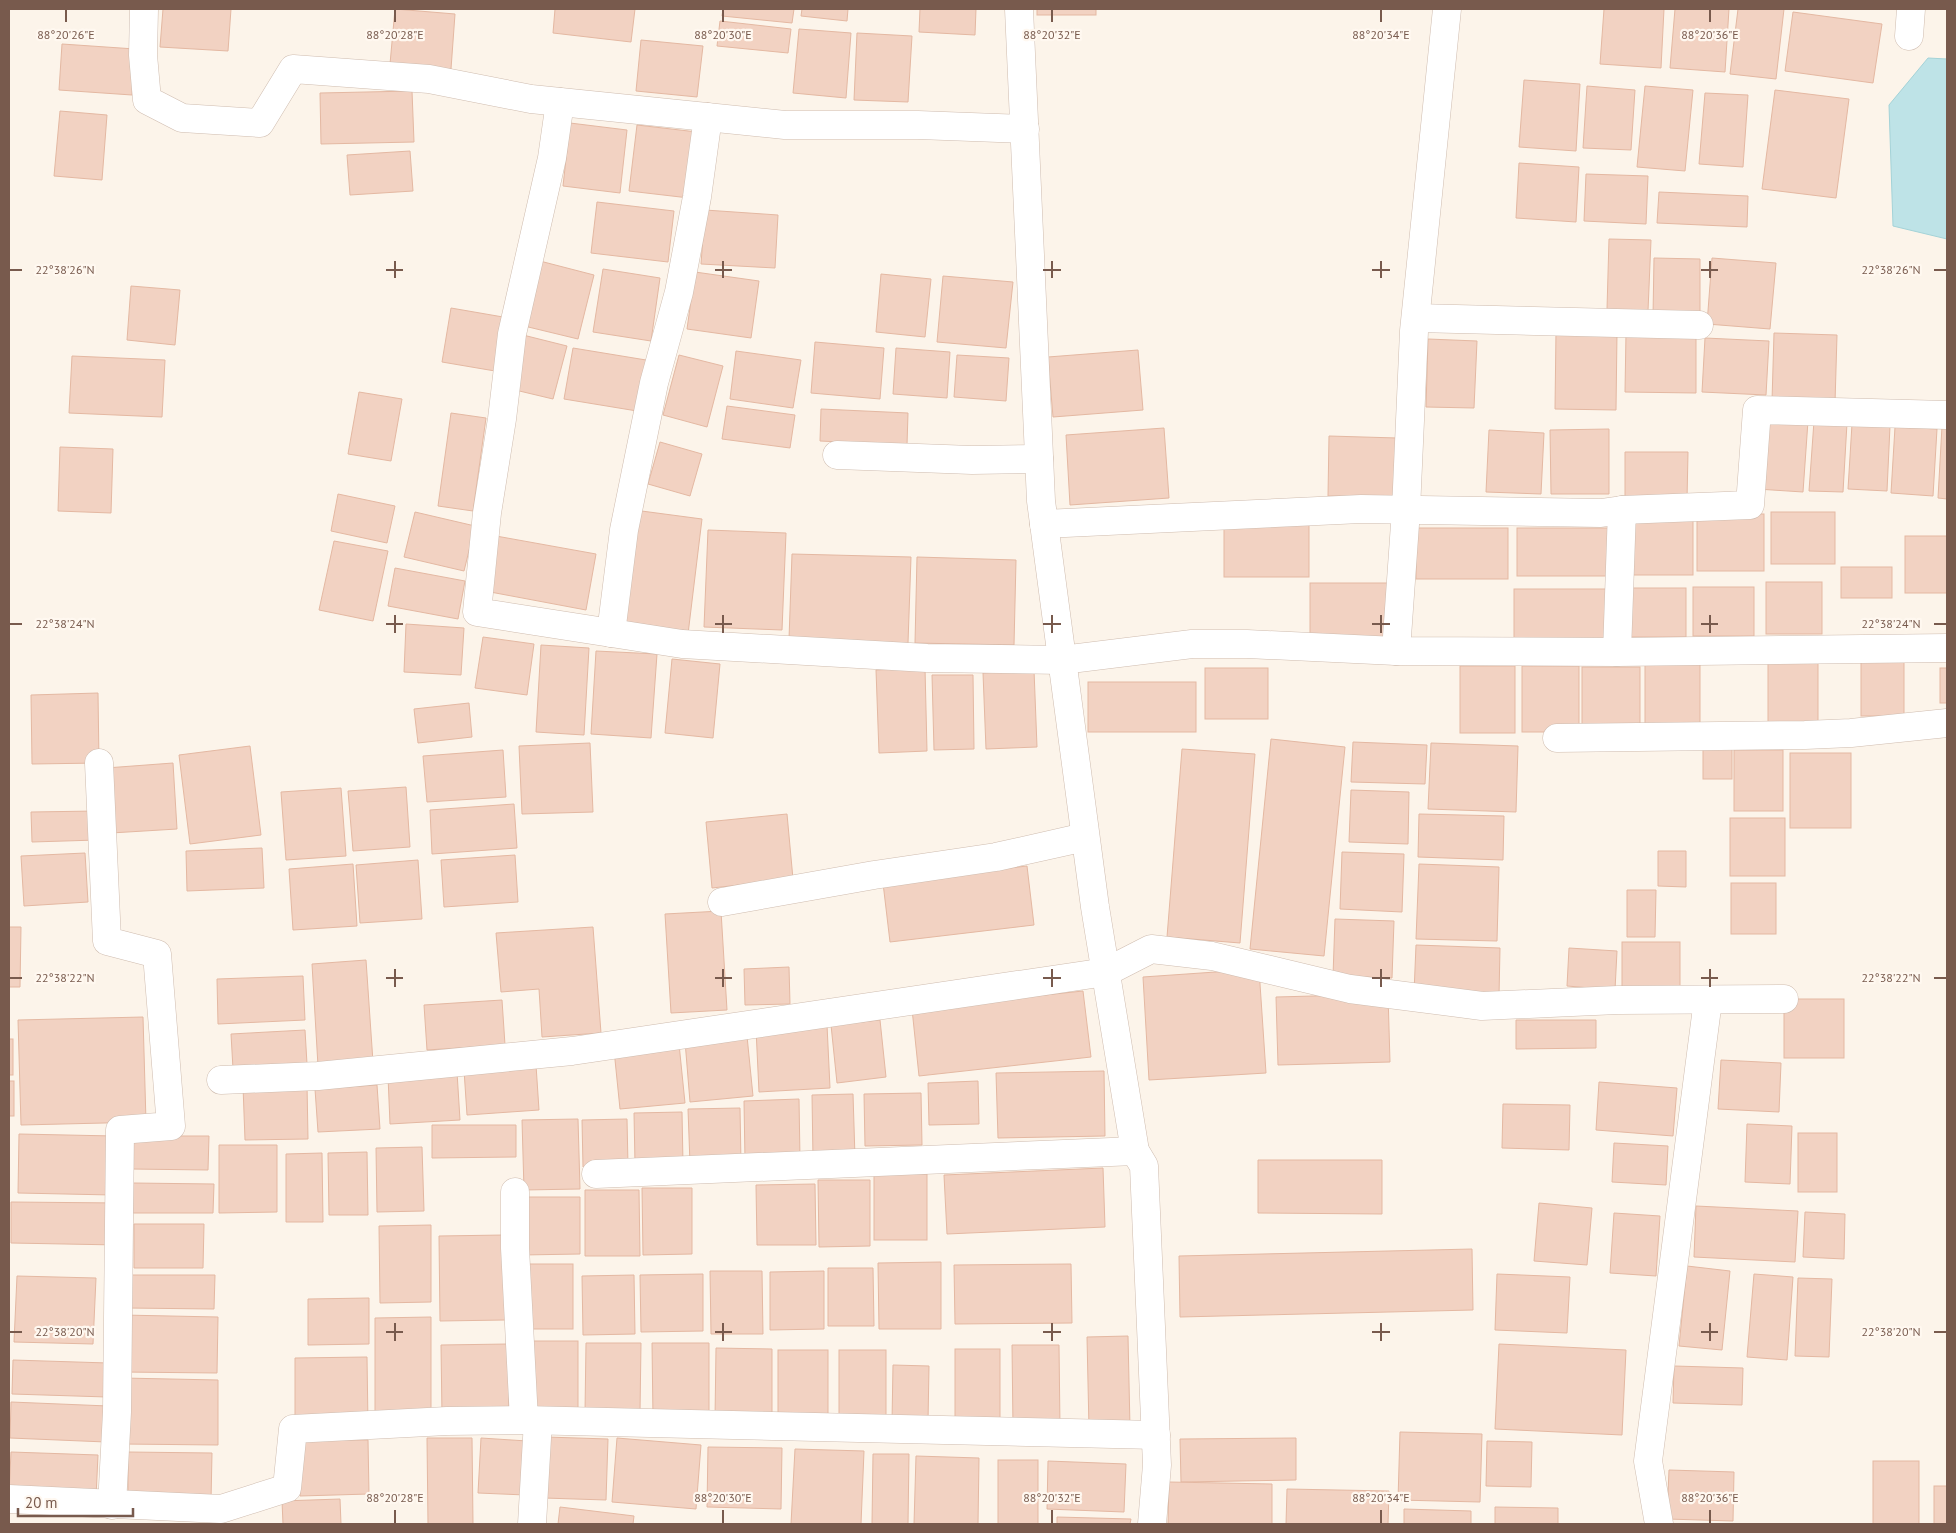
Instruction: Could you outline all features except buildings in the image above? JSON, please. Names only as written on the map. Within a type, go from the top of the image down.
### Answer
[{"type":"street","points":[[144,9],[143,54],[147,100],[182,118],[260,123],[293,68],[429,79],[531,99],[784,125],[918,125],[1025,129]]},
{"type":"street","points":[[1019,9],[1039,459],[1044,524],[1085,837],[1106,972],[1135,1151],[1144,1166],[1157,1465],[1152,1524]]},
{"type":"street","points":[[1396,650],[1406,510],[1416,318],[1447,9]]},
{"type":"street","points":[[1909,36],[1911,9]]},
{"type":"street","points":[[560,102],[550,167],[512,334],[502,418],[487,514],[477,612],[692,644],[926,658],[1062,660],[1192,644],[1247,644],[1396,650],[1617,652],[1947,648]]},
{"type":"street","points":[[611,633],[626,520],[654,383],[679,292],[697,197],[708,117]]},
{"type":"street","points":[[1416,318],[1699,326]]},
{"type":"street","points":[[1044,524],[1361,509],[1601,513],[1622,510],[1750,505],[1757,410],[1947,415]]},
{"type":"street","points":[[837,455],[972,460],[1039,459]]},
{"type":"street","points":[[1617,652],[1622,510]]},
{"type":"street","points":[[1557,738],[1805,735],[1851,733],[1947,723]]},
{"type":"street","points":[[99,763],[107,941],[157,954],[171,1126],[120,1130],[116,1412],[112,1505]]},
{"type":"street","points":[[722,902],[874,875],[996,857],[1085,837]]},
{"type":"street","points":[[221,1080],[318,1076],[572,1051],[1106,972],[1151,950],[1212,956],[1350,989],[1482,1006],[1618,1000],[1784,999]]},
{"type":"street","points":[[1659,1524],[1648,1461],[1708,1000]]},
{"type":"street","points":[[596,1174],[1135,1151]]},
{"type":"street","points":[[515,1192],[515,1248],[531,1420],[532,1524]]},
{"type":"street","points":[[9,1500],[112,1505],[189,1516],[287,1488],[294,1430],[447,1420],[531,1420],[1156,1435]]},
{"type":"water","points":[[1928,58],[1947,59],[1947,239],[1893,226],[1889,105]]}]
